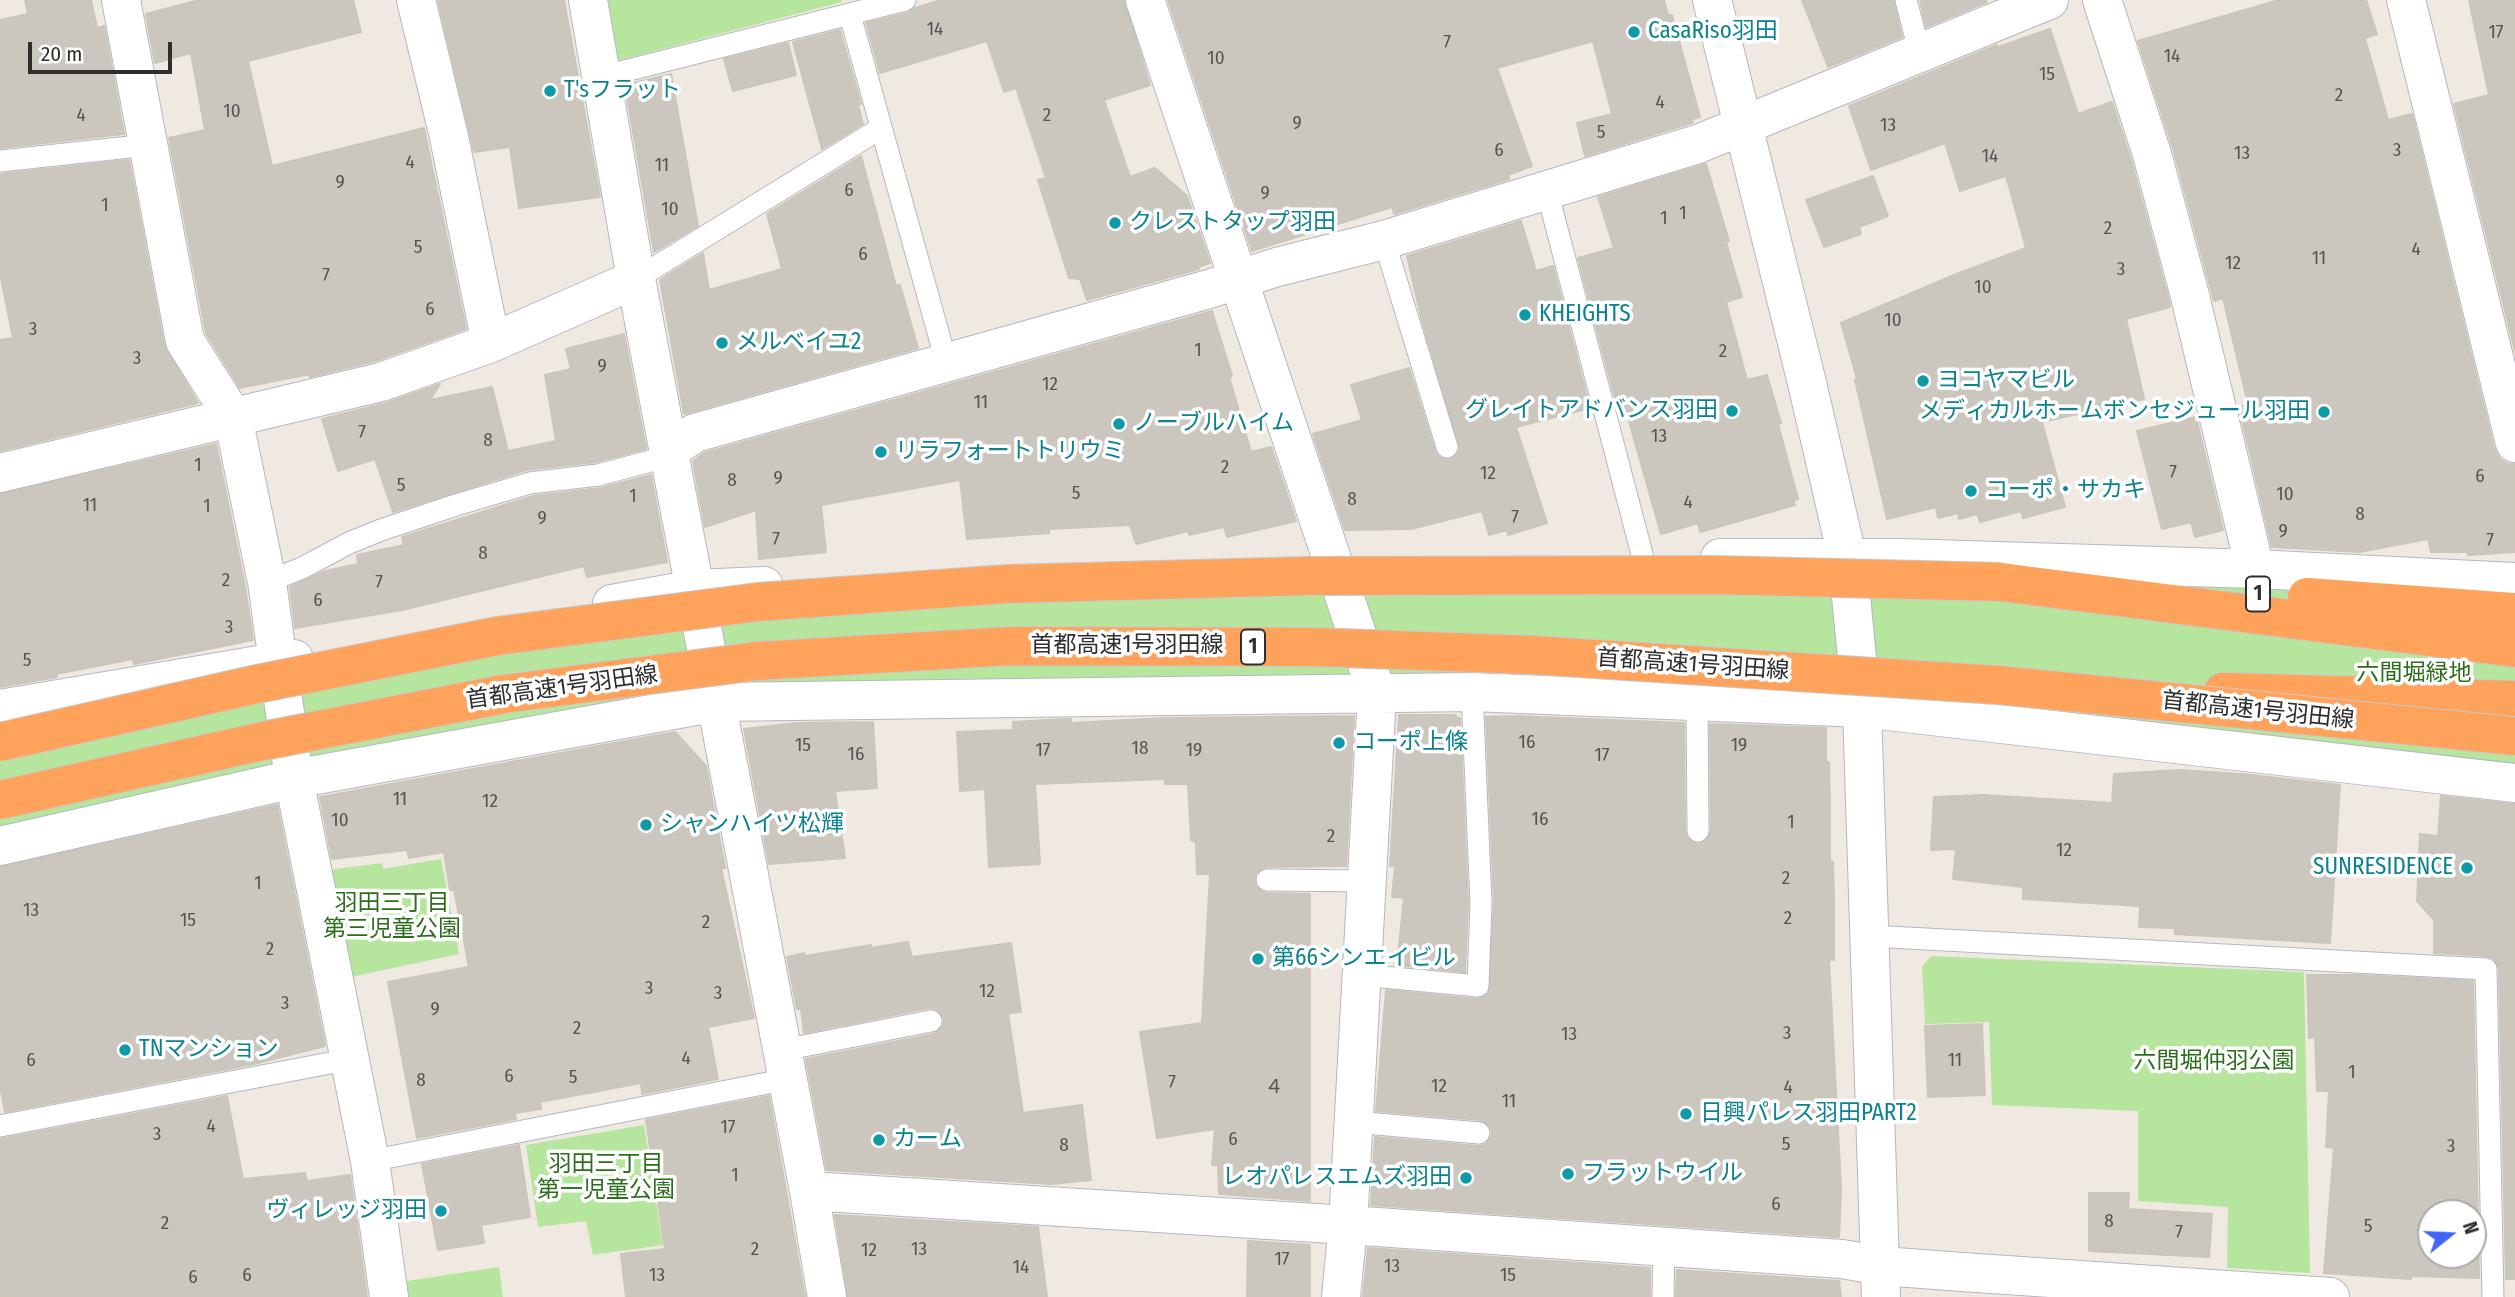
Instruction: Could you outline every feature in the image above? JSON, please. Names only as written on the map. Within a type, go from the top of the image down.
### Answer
[{"type":"highway","name":"1","points":[[0,741],[257,684],[497,636],[758,603],[1007,584],[1307,576],[1714,575],[2001,582],[2295,596],[2515,612]]},
{"type":"highway","points":[[2001,582],[2515,648]]},
{"type":"highway","name":"首都高速1号羽田線","points":[[0,800],[263,741],[505,694],[757,661],[1011,646],[1313,646],[1533,655],[1998,685],[2515,736]]},
{"type":"highway","points":[[1998,685],[2515,700]]},
{"type":"street","points":[[121,0],[185,341],[233,417],[267,582],[294,779],[370,1161],[389,1297]]},
{"type":"street","points":[[416,0],[449,137],[491,343]]},
{"type":"street","points":[[588,0],[636,279],[810,1191],[827,1297]]},
{"type":"street","points":[[1146,0],[1377,694],[1348,1225],[1341,1297]]},
{"type":"street","points":[[1712,0],[1847,556],[1862,708],[1882,1282]]},
{"type":"street","points":[[669,450],[695,433],[1278,267],[1384,240],[1698,144],[2049,0]]},
{"type":"street","points":[[2102,0],[2152,154],[2190,296],[2255,569]]},
{"type":"street","points":[[2406,0],[2515,443]]},
{"type":"street","points":[[0,473],[381,382],[491,343],[636,279]]},
{"type":"street","points":[[0,709],[695,589],[1332,560],[1847,556],[2255,569],[2515,582]]},
{"type":"street","points":[[0,846],[294,779],[716,702],[1472,692],[1862,708],[2515,783]]},
{"type":"street","points":[[810,1191],[1842,1259],[1882,1282],[2330,1297]]},
{"type":"lane","points":[[601,77],[905,0]]},
{"type":"lane","points":[[1906,0],[1920,54]]},
{"type":"lane","points":[[850,15],[946,361]]},
{"type":"lane","points":[[636,279],[881,128]]},
{"type":"lane","points":[[0,161],[148,145]]},
{"type":"lane","points":[[1547,191],[1643,558]]},
{"type":"lane","points":[[1384,240],[1447,447]]},
{"type":"lane","points":[[267,582],[370,535],[456,505],[530,484],[598,475],[662,458],[669,450]]},
{"type":"lane","points":[[1362,975],[1478,986],[1481,903],[1472,692]]},
{"type":"lane","points":[[1697,702],[1698,831]]},
{"type":"lane","points":[[1267,880],[1367,881]]},
{"type":"lane","points":[[1870,936],[2486,969],[2493,1297]]},
{"type":"lane","points":[[370,1161],[785,1064],[931,1021]]},
{"type":"lane","points":[[0,1126],[351,1059]]},
{"type":"lane","points":[[1354,1122],[1479,1133]]},
{"type":"lane","points":[[1663,1297],[1664,1247]]},
{"type":"green space","points":[[600,0],[842,2],[620,60],[608,53]]},
{"type":"green space","name":"六間堀緑地","points":[[2515,582],[2515,783],[1862,708],[717,702],[0,846],[0,709],[695,589]]},
{"type":"green space","name":"羽田三丁目 第三児童公園","points":[[441,859],[459,954],[346,978],[327,870],[382,863],[383,869]]},
{"type":"green space","name":"六間堀仲羽公園","points":[[1931,956],[2304,972],[2310,1273],[2227,1268],[2228,1207],[2138,1201],[2138,1111],[1992,1105],[1989,1022],[1925,1024],[1922,967]]},
{"type":"green space","name":"羽田三丁目 第一児童公園","points":[[644,1125],[663,1245],[593,1255],[586,1221],[538,1227],[526,1145]]},
{"type":"green space","points":[[499,1267],[503,1297],[402,1297],[400,1282]]},
{"type":"building","points":[[25,0],[91,0],[97,28],[104,26],[124,134],[0,148],[0,20],[28,14]]},
{"type":"building","points":[[199,0],[353,0],[361,32],[248,61],[272,166],[424,128],[466,329],[375,361],[310,377],[309,374],[240,388],[206,333],[169,138],[205,130],[191,53],[155,63],[146,14]]},
{"type":"building","points":[[438,0],[564,0],[600,197],[519,208],[510,147],[474,152]]},
{"type":"building","points":[[941,0],[1124,0],[1150,85],[1104,100],[1130,177],[1155,168],[1187,196],[1210,263],[1198,267],[1199,269],[1087,300],[1080,279],[1069,278],[1038,180],[1046,178],[1016,88],[1004,92],[987,41],[880,73],[866,23],[908,13]]},
{"type":"building","points":[[1168,0],[1664,0],[1668,15],[1672,15],[1700,117],[1692,119],[1691,123],[1585,156],[1577,123],[1612,114],[1593,41],[1497,68],[1532,166],[1508,175],[1509,179],[1394,214],[1392,207],[1252,251]]},
{"type":"building","points":[[1802,0],[1893,0],[1902,37],[1828,67]]},
{"type":"building","points":[[1920,0],[1986,0],[1987,2],[1926,27]]},
{"type":"building","points":[[2279,0],[2366,0],[2377,34],[2365,38],[2388,120],[2412,114],[2494,448],[2500,459],[2508,464],[2515,464],[2515,552],[2468,555],[2468,552],[2431,552],[2428,539],[2359,552],[2272,547],[2239,407],[2248,404],[2223,298],[2214,301],[2173,148],[2138,41]]},
{"type":"building","points":[[2469,0],[2515,0],[2515,351],[2454,104],[2489,95]]},
{"type":"building","points":[[2050,29],[2078,114],[2112,102],[2131,160],[2169,301],[2170,307],[2126,319],[2144,399],[2042,422],[2065,507],[2023,518],[2021,511],[1980,522],[1977,514],[1959,519],[1958,513],[1938,518],[1936,507],[1887,519],[1855,380],[1857,379],[1841,323],[2026,248],[2006,176],[1960,191],[1945,143],[1871,170],[1849,106],[1997,45],[1998,47]]},
{"type":"building","points":[[840,30],[861,104],[858,105],[863,124],[822,149],[793,42]]},
{"type":"building","points":[[788,43],[796,75],[733,91],[724,59]]},
{"type":"building","points":[[671,74],[698,226],[654,252],[625,85]]},
{"type":"building","points":[[861,156],[896,286],[900,285],[918,348],[684,414],[660,280],[703,253],[709,290],[782,269],[767,214]]},
{"type":"building","points":[[129,160],[164,345],[198,403],[0,451],[0,340],[13,338],[0,273],[0,174]]},
{"type":"building","points":[[1706,164],[1742,297],[1726,302],[1747,380],[1767,375],[1798,499],[1793,501],[1795,505],[1700,532],[1698,523],[1661,534],[1623,400],[1616,402],[1578,258],[1614,248],[1598,197]]},
{"type":"building","points":[[1873,176],[1888,216],[1859,227],[1861,234],[1824,247],[1806,200]]},
{"type":"building","points":[[1521,221],[1536,271],[1553,266],[1590,408],[1516,427],[1547,523],[1508,535],[1507,530],[1489,535],[1482,511],[1411,529],[1345,530],[1313,434],[1362,420],[1351,385],[1409,368],[1435,451],[1439,457],[1450,460],[1460,449],[1422,321],[1407,256]]},
{"type":"building","points":[[1212,311],[1251,452],[1271,447],[1296,521],[1227,537],[1224,527],[1189,535],[1188,531],[1136,544],[1130,525],[1049,529],[1049,533],[967,539],[960,480],[821,505],[826,552],[759,559],[756,510],[705,527],[693,461],[704,453]]},
{"type":"building","points":[[624,334],[646,449],[596,462],[526,470],[393,512],[375,459],[338,471],[322,419],[386,403],[440,384],[430,400],[492,387],[508,451],[556,441],[545,375],[571,369],[566,349]]},
{"type":"building","points":[[2196,417],[2223,530],[2195,537],[2191,522],[2162,529],[2137,431]]},
{"type":"building","points":[[216,444],[245,586],[253,640],[134,664],[133,659],[0,687],[0,494]]},
{"type":"building","points":[[651,475],[667,562],[587,577],[584,566],[402,610],[295,628],[290,587],[325,571],[358,564],[357,555],[404,545],[402,537],[533,496],[600,488]]},
{"type":"building","points":[[1399,715],[1456,715],[1456,718],[1460,718],[1468,903],[1465,972],[1397,965],[1404,898],[1392,897],[1395,866],[1390,866]]},
{"type":"building","points":[[1354,716],[1346,866],[1266,867],[1256,873],[1254,879],[1256,887],[1266,893],[1310,894],[1310,1201],[1219,1194],[1218,1165],[1212,1165],[1215,1129],[1157,1138],[1140,1032],[1202,1023],[1210,874],[1197,874],[1196,842],[1191,840],[1188,784],[1165,784],[1165,779],[1035,784],[1040,864],[989,867],[985,789],[960,791],[957,732],[1013,730],[1013,722],[1065,719],[1071,719],[1071,723],[1166,718]]},
{"type":"building","points":[[1486,717],[1684,723],[1685,831],[1687,838],[1697,844],[1705,842],[1711,831],[1710,724],[1826,728],[1830,862],[1833,862],[1834,960],[1829,960],[1841,1188],[1839,1237],[1371,1205],[1375,1137],[1478,1146],[1485,1145],[1492,1135],[1491,1127],[1480,1120],[1376,1111],[1386,990],[1477,999],[1489,993],[1494,902]]},
{"type":"building","points":[[873,722],[877,788],[835,791],[845,858],[769,864],[744,729],[796,723]]},
{"type":"building","points":[[675,732],[706,766],[725,868],[721,868],[754,1018],[708,1027],[718,1079],[642,1094],[641,1083],[540,1102],[541,1109],[515,1113],[516,1119],[417,1138],[388,982],[469,967],[454,889],[450,890],[444,852],[409,858],[407,850],[332,859],[320,797]]},
{"type":"building","points":[[2179,770],[2340,785],[2330,943],[2175,934],[2175,928],[2139,927],[2140,906],[2023,899],[2023,887],[1953,879],[1956,849],[1931,850],[1934,797],[1984,795],[2112,803],[2114,774]]},
{"type":"building","name":"SUNRESIDENCE","points":[[2441,796],[2515,804],[2515,1279],[2506,1279],[2499,968],[2493,958],[2487,956],[2434,953],[2434,920],[2417,901],[2420,834],[2438,836]]},
{"type":"building","points":[[277,805],[325,1046],[254,1064],[5,1112],[0,1086],[0,867]]},
{"type":"building","points":[[908,942],[912,957],[1011,943],[1021,1012],[1008,1013],[1023,1113],[1082,1105],[1091,1180],[1051,1184],[827,1170],[806,1059],[934,1034],[943,1026],[944,1018],[936,1009],[928,1008],[804,1033],[801,1009],[797,1009],[787,957]]},
{"type":"building","points":[[2307,975],[2473,981],[2477,1199],[2417,1199],[2417,1269],[2479,1269],[2479,1278],[2412,1276],[2411,1279],[2324,1273],[2334,1148],[2326,1147],[2329,1091],[2317,1091],[2315,1037],[2309,1038]]},
{"type":"building","points":[[1982,1024],[1985,1095],[1928,1097],[1925,1026]]},
{"type":"building","points":[[227,1096],[243,1179],[305,1173],[307,1181],[350,1175],[367,1297],[0,1297],[0,1139]]},
{"type":"building","points":[[769,1096],[805,1297],[626,1297],[621,1254],[665,1249],[646,1120]]},
{"type":"building","points":[[519,1145],[530,1217],[481,1225],[484,1243],[438,1250],[422,1164]]},
{"type":"building","points":[[2089,1193],[2129,1193],[2128,1209],[2212,1214],[2209,1257],[2089,1251]]},
{"type":"building","points":[[835,1215],[1038,1227],[1047,1297],[848,1297]]},
{"type":"building","points":[[1248,1241],[1310,1245],[1310,1297],[1247,1297]]},
{"type":"building","points":[[1368,1248],[1650,1268],[1650,1297],[1363,1297]]},
{"type":"building","points":[[1677,1270],[1839,1281],[1841,1297],[1676,1297]]},
{"type":"place","name":"CasaRiso羽田","points":[[1634,32]]},
{"type":"place","name":"T'sフラット","points":[[550,91]]},
{"type":"place","name":"クレストタップ羽田","points":[[1115,223]]},
{"type":"place","name":"KHEIGHTS","points":[[1525,315]]},
{"type":"place","name":"メルベイユ2","points":[[722,343]]},
{"type":"place","name":"ヨコヤマビル","points":[[1923,381]]},
{"type":"place","name":"グレイトアドバンス羽田","points":[[1732,411]]},
{"type":"place","name":"メディカルホームボンセジュール羽田","points":[[2324,412]]},
{"type":"place","name":"ノーブルハイム","points":[[1119,424]]},
{"type":"place","name":"リラフォートトリウミ","points":[[881,452]]},
{"type":"place","name":"コーポ・サカキ","points":[[1971,491]]},
{"type":"place","name":"コーポ上條","points":[[1339,743]]},
{"type":"place","name":"シャンハイツ松輝","points":[[646,825]]},
{"type":"place","name":"SUNRESIDENCE","points":[[2467,868]]},
{"type":"place","name":"第66シンエイビル","points":[[1258,959]]},
{"type":"place","name":"TNマンション","points":[[125,1050]]},
{"type":"place","name":"日興パレス羽田PART2","points":[[1686,1114]]},
{"type":"place","name":"カーム","points":[[879,1140]]},
{"type":"place","name":"フラットウイル","points":[[1568,1174]]},
{"type":"place","name":"レオパレスエムズ羽田","points":[[1466,1178]]},
{"type":"place","name":"ヴィレッジ羽田","points":[[441,1211]]}]
